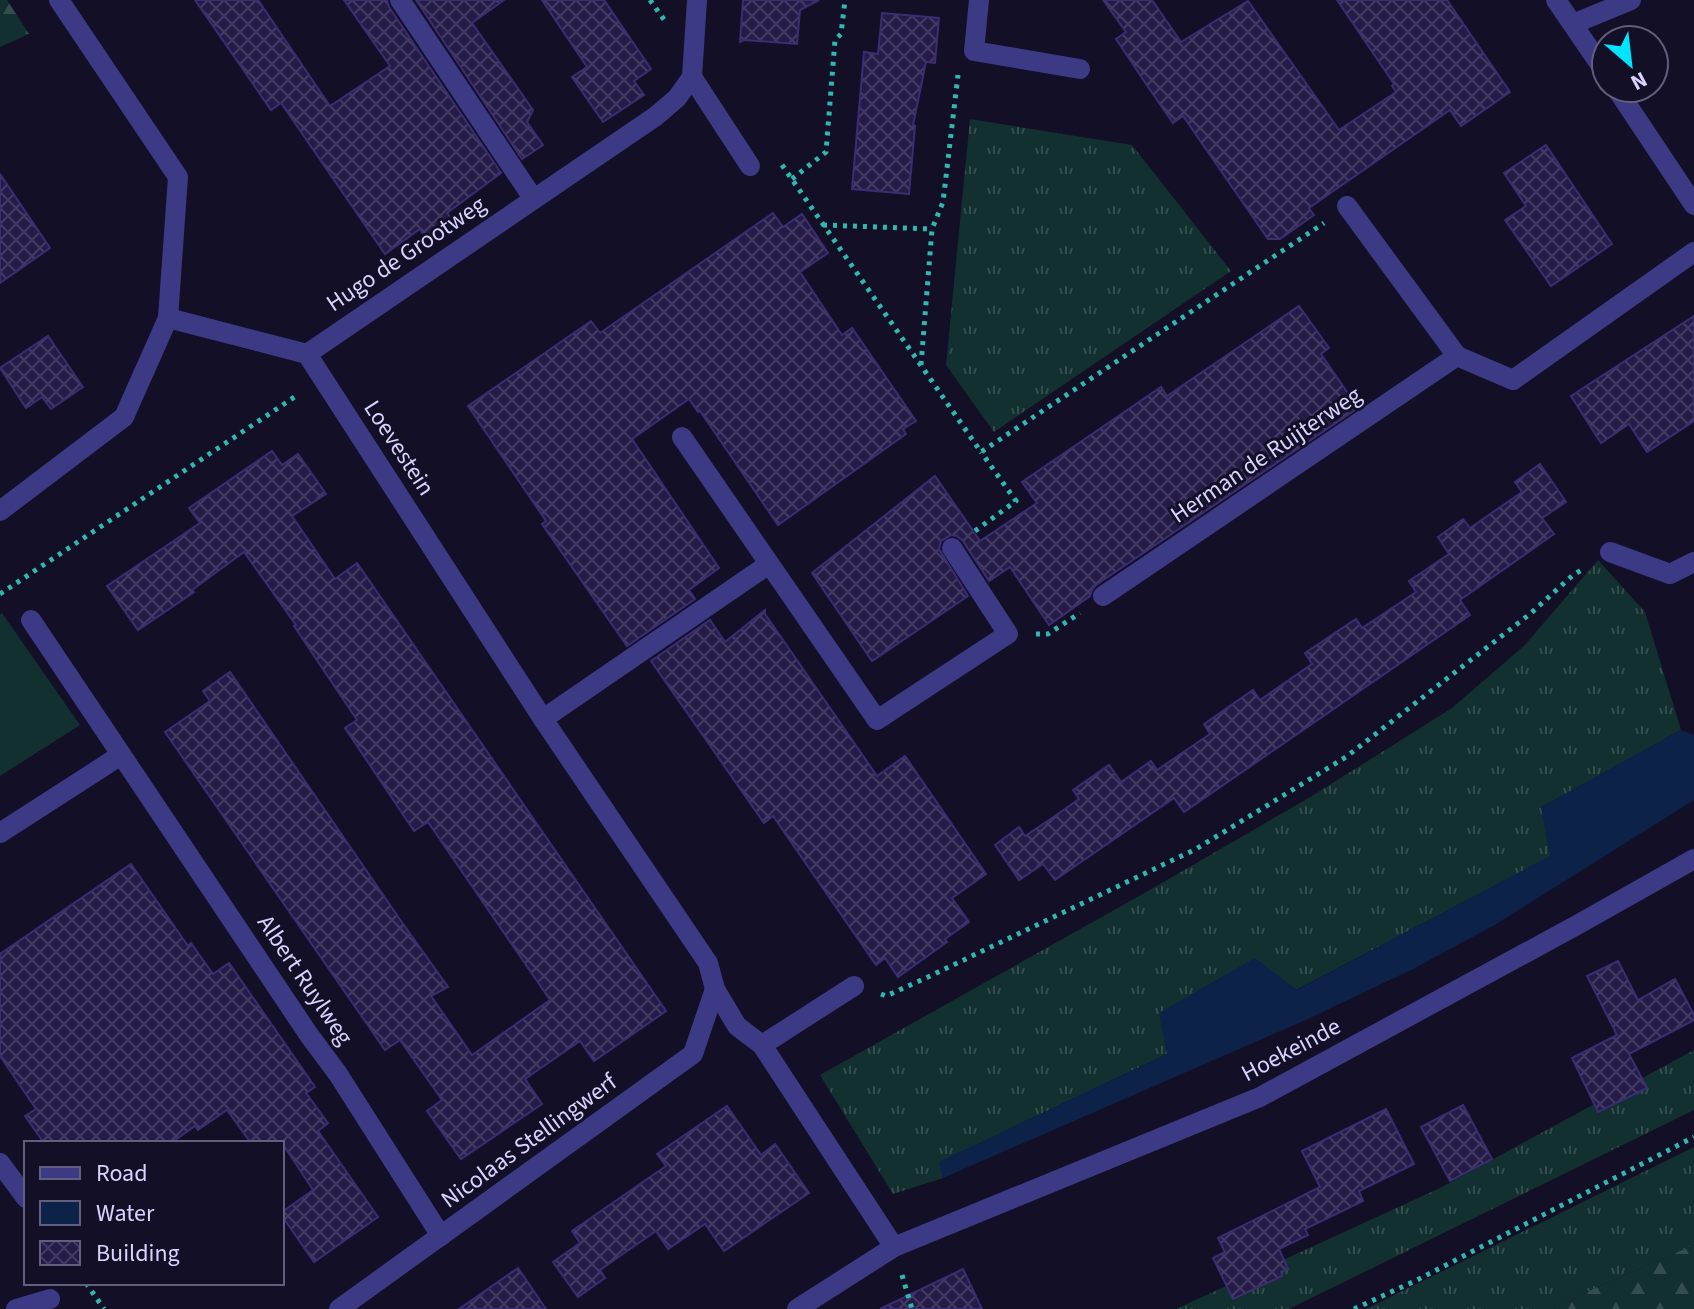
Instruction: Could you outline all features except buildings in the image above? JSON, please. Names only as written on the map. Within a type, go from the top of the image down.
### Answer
[{"type":"street","points":[[0,511],[124,417],[168,318],[178,177],[59,0]]},
{"type":"street","points":[[400,0],[533,198]]},
{"type":"street","points":[[697,0],[692,77],[750,166]]},
{"type":"street","points":[[979,0],[974,51],[1080,69]]},
{"type":"street","points":[[1556,0],[1590,49]]},
{"type":"street","points":[[1573,24],[1631,0]]},
{"type":"street","name":"Hugo de Grootweg","points":[[307,354],[656,116],[677,98],[692,77]]},
{"type":"street","points":[[1627,104],[1694,205]]},
{"type":"street","points":[[1347,206],[1457,356],[1513,380],[1694,252]]},
{"type":"street","points":[[168,318],[307,354]]},
{"type":"street","name":"Loevestein","points":[[307,354],[543,719],[708,963],[715,989]]},
{"type":"street","name":"Herman de Ruijterweg","points":[[1103,596],[1457,356]]},
{"type":"street","points":[[682,437],[877,720],[1008,634],[952,548]]},
{"type":"street","points":[[1610,552],[1670,574],[1694,562]]},
{"type":"street","points":[[543,719],[769,564]]},
{"type":"street","name":"Albert Ruylweg","points":[[31,620],[338,1074],[441,1236]]},
{"type":"street","points":[[0,833],[121,755]]},
{"type":"street","name":"Hoekeinde","points":[[797,1309],[894,1247],[1260,1097],[1694,859]]},
{"type":"street","points":[[762,1045],[854,986]]},
{"type":"street","points":[[715,989],[737,1026],[762,1045],[894,1247]]},
{"type":"street","name":"Nicolaas Stellingwerf","points":[[339,1309],[693,1054],[715,989]]},
{"type":"street","points":[[0,1163],[24,1195]]},
{"type":"street","points":[[16,1309],[50,1297]]},
{"type":"path","points":[[792,179],[826,152],[835,40],[841,34],[845,0]]},
{"type":"path","points":[[921,365],[932,229],[943,202],[959,68],[974,51]]},
{"type":"path","points":[[750,166],[775,156],[1016,501],[952,548]]},
{"type":"path","points":[[981,452],[1347,206]]},
{"type":"path","points":[[823,225],[932,229]]},
{"type":"path","points":[[0,594],[323,377]]},
{"type":"path","points":[[854,986],[886,996],[1196,849],[1346,757],[1530,614],[1573,575],[1610,552]]},
{"type":"path","points":[[1008,634],[1048,634],[1103,596]]},
{"type":"path","points":[[1354,1309],[1417,1280],[1694,1137]]},
{"type":"path","points":[[87,1285],[104,1309]]},
{"type":"green space","points":[[0,0],[7,0],[29,34],[0,47]]},
{"type":"green space","points":[[970,119],[1132,145],[1231,271],[994,432],[946,365]]},
{"type":"green space","points":[[1598,560],[1645,612],[1681,730],[1542,807],[1551,856],[1296,990],[940,1162],[943,1178],[893,1194],[820,1075],[1312,796],[1452,708],[1524,646]]},
{"type":"green space","points":[[0,614],[80,725],[0,776]]},
{"type":"green space","points":[[1694,1050],[1694,1110],[1289,1309],[1176,1309],[1440,1188]]},
{"type":"green space","points":[[1694,1147],[1694,1245],[1553,1309],[1366,1309]]},
{"type":"green space","points":[[1694,1245],[1694,1309],[1553,1309],[1597,1287]]},
{"type":"water","points":[[1681,730],[1694,735],[1694,800],[1493,926],[1413,969],[1308,1019],[943,1178],[939,1162],[1167,1054],[1159,1013],[1255,958],[1297,990],[1550,856],[1541,807]]}]
